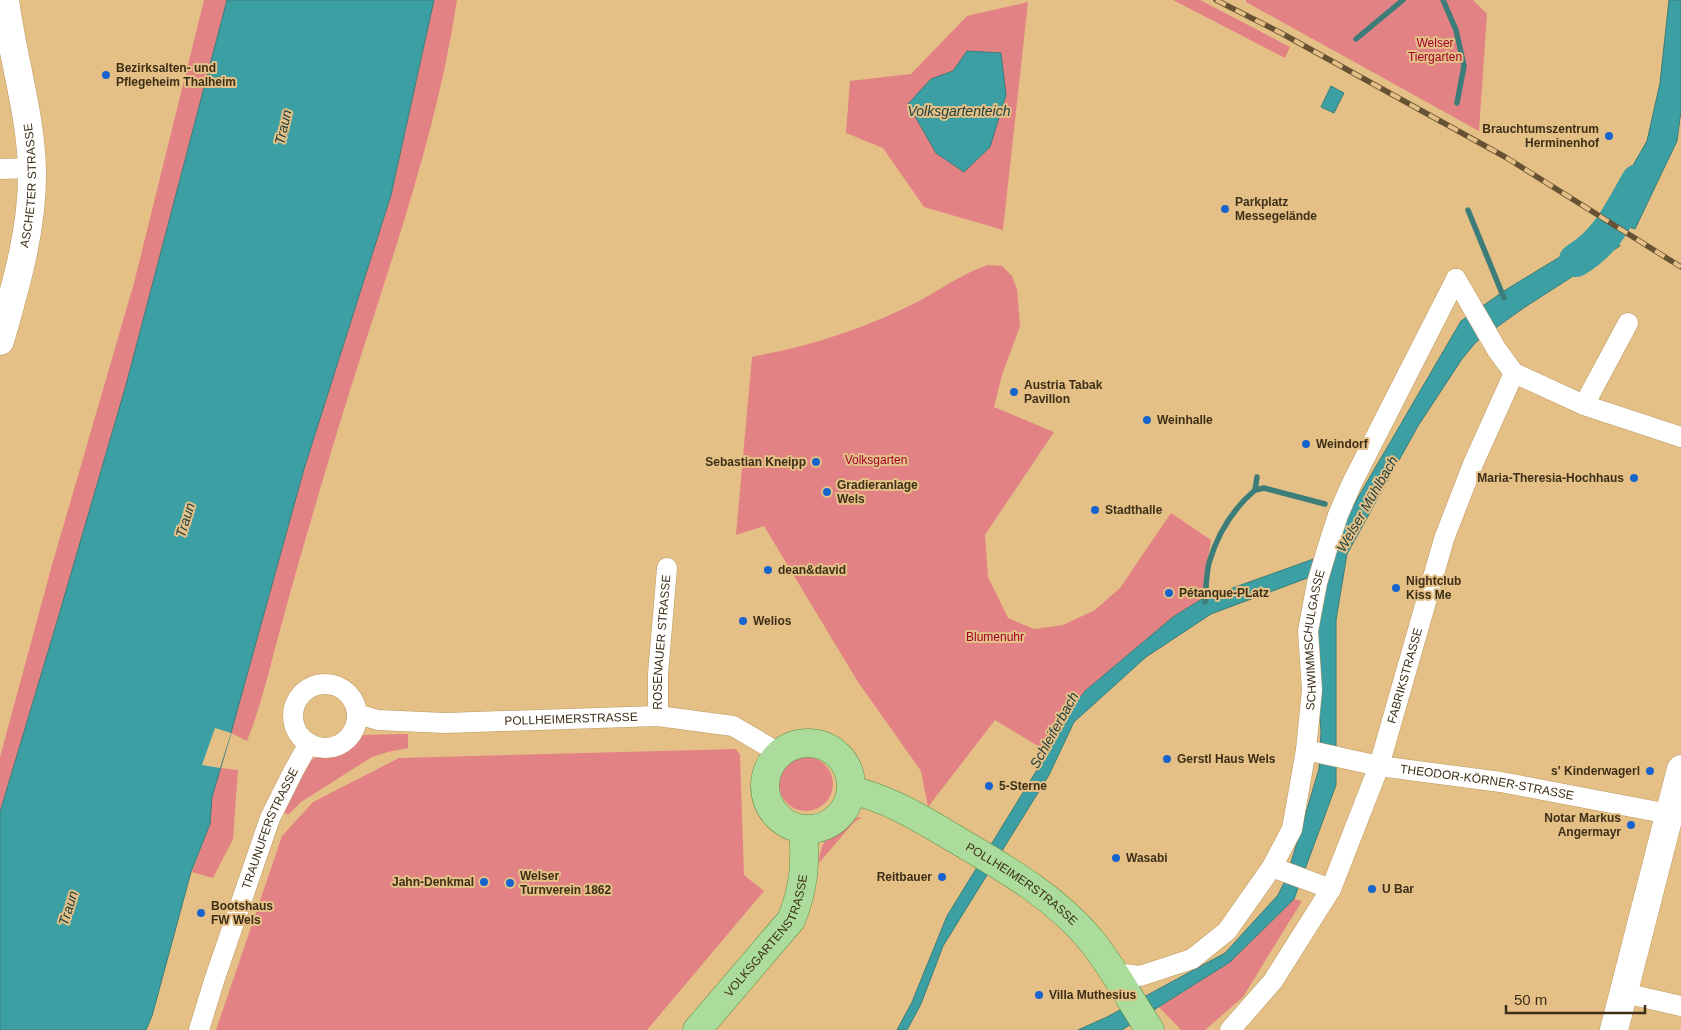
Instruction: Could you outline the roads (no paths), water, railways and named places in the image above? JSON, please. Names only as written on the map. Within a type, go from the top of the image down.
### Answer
[{"type":"main road","name":"ASCHETER STRASSE","points":[[0,341],[15,289],[28,230],[32,197],[32,168],[27,126],[8,27],[5,0]]},
{"type":"main road","points":[[802,742],[828,747],[838,754],[846,765],[851,777],[851,790],[848,803],[840,815],[830,823],[817,828],[803,829],[789,825],[778,817],[769,806],[764,792],[765,778],[770,764],[779,753],[790,746],[802,742]]},
{"type":"main road","points":[[1614,1030],[1681,769]]},
{"type":"main road","name":"POLLHEIMERSTRASSE","points":[[851,790],[872,795],[897,805],[994,862],[1062,910],[1090,939],[1148,1027]]},
{"type":"main road","name":"VOLKSGARTENSTRASSE","points":[[697,1030],[791,920],[799,901],[802,886],[805,857],[803,829]]},
{"type":"street","points":[[0,169],[32,168]]},
{"type":"street","name":"SCHWIMMSCHULGASSE","points":[[1114,973],[1140,976],[1192,959],[1227,931],[1280,870],[1292,829],[1310,751],[1312,690],[1308,631],[1317,583],[1328,546],[1338,515],[1352,483],[1456,279],[1497,350],[1514,373]]},
{"type":"street","points":[[1584,405],[1628,323]]},
{"type":"street","points":[[1514,373],[1584,405],[1681,437]]},
{"type":"street","name":"FABRIKSTRASSE","points":[[1230,1030],[1273,981],[1325,887],[1379,766],[1444,538],[1473,464],[1514,373]]},
{"type":"street","name":"ROSENAUER STRASSE","points":[[658,716],[658,674],[667,568]]},
{"type":"street","points":[[318,684],[340,687],[349,694],[355,703],[356,724],[352,733],[346,740],[328,748],[318,747],[309,743],[300,736],[295,727],[293,716],[295,705],[308,688],[318,684]]},
{"type":"street","name":"POLLHEIMERSTRASSE","points":[[357,714],[378,720],[445,723],[658,716],[732,726],[779,753]]},
{"type":"street","name":"TRAUNUFERSTRASSE","points":[[199,1030],[270,818],[309,743]]},
{"type":"street","name":"THEODOR-KÖRNER-STRASSE","points":[[1310,751],[1379,766],[1501,782],[1669,814]]},
{"type":"street","points":[[1280,870],[1325,887]]},
{"type":"street","points":[[1624,993],[1681,1006]]},
{"type":"water","name":"Traun","points":[[227,0],[434,0],[391,195],[304,469],[212,797],[210,824],[191,872],[152,1016],[146,1030],[0,1030],[0,812],[126,385]]},
{"type":"water","points":[[1669,0],[1681,0],[1681,111],[1677,141],[1635,229],[1603,218],[1620,246],[1525,307],[1476,342],[1462,359],[1418,426],[1347,554],[1336,620],[1336,785],[1294,899],[1230,962],[1122,1030],[1078,1030],[1107,1017],[1225,953],[1278,895],[1286,879],[1319,769],[1321,732],[1315,659],[1323,581],[1326,571],[1211,614],[1146,657],[1074,722],[1049,775],[943,946],[921,1004],[907,1030],[897,1030],[912,1002],[947,916],[1048,752],[1063,719],[1085,691],[1173,617],[1202,599],[1333,552],[1350,511],[1461,321],[1507,289],[1591,238],[1647,141],[1660,83]]},
{"type":"water","name":"Volksgartenteich","points":[[967,51],[1001,53],[1006,95],[990,147],[964,172],[936,153],[908,104],[931,79],[953,71]]},
{"type":"water","points":[[1331,86],[1344,93],[1334,113],[1321,107]]},
{"type":"waterway","points":[[1356,39],[1403,0]]},
{"type":"waterway","points":[[1443,0],[1456,30],[1464,66],[1457,103]]},
{"type":"waterway","name":"Welser Mühlbach","points":[[1576,260],[1597,244],[1605,235],[1619,215],[1638,181]]},
{"type":"waterway","points":[[1468,210],[1504,298]]},
{"type":"waterway","points":[[1205,602],[1208,568],[1216,542],[1233,514],[1255,490],[1257,477]]},
{"type":"waterway","points":[[1255,490],[1264,488],[1325,504]]},
{"type":"railway","points":[[1216,0],[1281,33],[1507,158],[1681,267]]},
{"type":"place","name":"Bezirksalten- und Pflegeheim Thalheim","points":[[106,75]]},
{"type":"place","name":"Brauchtumszentrum Herminenhof","points":[[1609,136]]},
{"type":"place","name":"Parkplatz Messegelände","points":[[1225,209]]},
{"type":"place","name":"Austria Tabak Pavillon","points":[[1014,392]]},
{"type":"place","name":"Weinhalle","points":[[1147,420]]},
{"type":"place","name":"Weindorf","points":[[1306,444]]},
{"type":"place","name":"Sebastian Kneipp","points":[[816,462]]},
{"type":"place","name":"Maria-Theresia-Hochhaus","points":[[1634,478]]},
{"type":"place","name":"Gradieranlage Wels","points":[[827,492]]},
{"type":"place","name":"Stadthalle","points":[[1095,510]]},
{"type":"place","name":"dean&david","points":[[768,570]]},
{"type":"place","name":"Nightclub Kiss Me","points":[[1396,588]]},
{"type":"place","name":"Pétanque-PLatz","points":[[1169,593]]},
{"type":"place","name":"Welios","points":[[743,621]]},
{"type":"place","name":"Gerstl Haus Wels","points":[[1167,759]]},
{"type":"place","name":"s' Kinderwagerl","points":[[1650,771]]},
{"type":"place","name":"5-Sterne","points":[[989,786]]},
{"type":"place","name":"Notar Markus Angermayr","points":[[1631,825]]},
{"type":"place","name":"Wasabi","points":[[1116,858]]},
{"type":"place","name":"Reitbauer","points":[[942,877]]},
{"type":"place","name":"Jahn-Denkmal","points":[[484,882]]},
{"type":"place","name":"Welser Turnverein 1862","points":[[510,883]]},
{"type":"place","name":"U Bar","points":[[1372,889]]},
{"type":"place","name":"Bootshaus FW Wels","points":[[201,913]]},
{"type":"place","name":"Villa Muthesius","points":[[1039,995]]},
{"type":"park label","name":"Welser Tiergarten","points":[[1435,50]]},
{"type":"park label","name":"Volksgarten","points":[[876,460]]},
{"type":"park label","name":"Blumenuhr","points":[[995,637]]},
{"type":"water label","name":"Schleiferbach","points":[[1054,730]]}]
